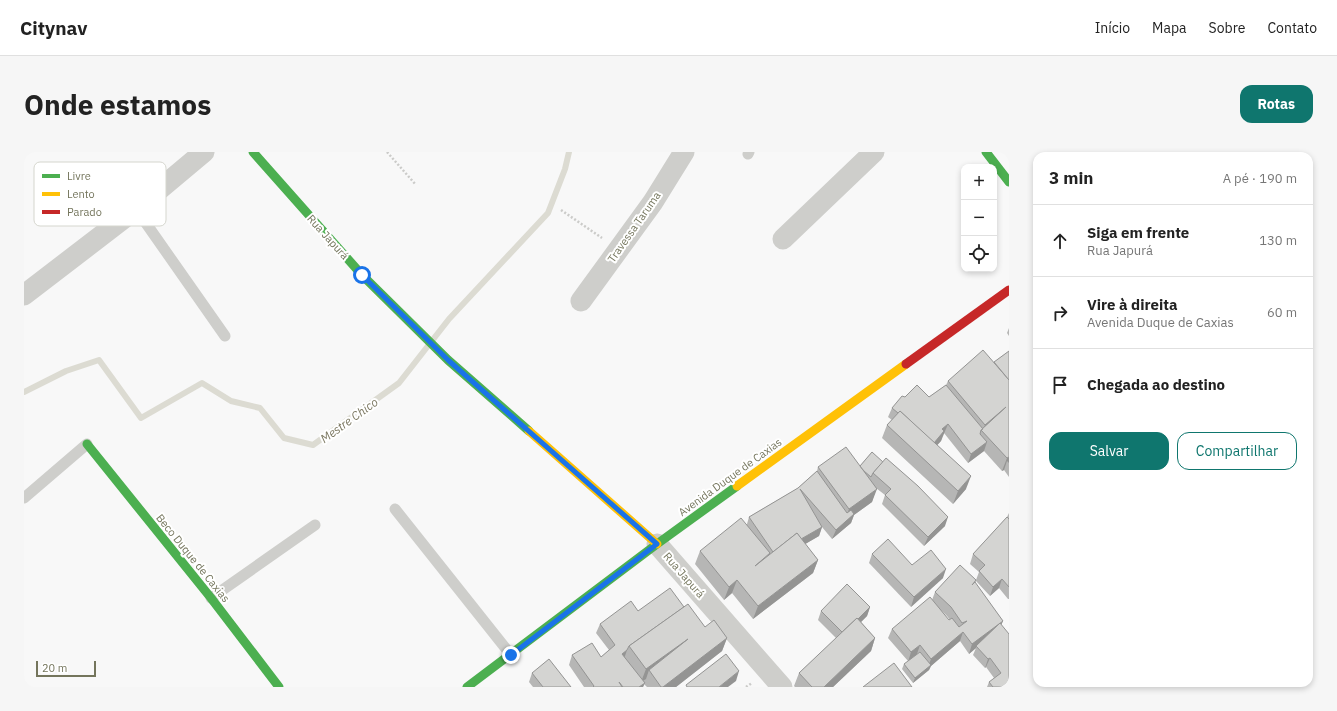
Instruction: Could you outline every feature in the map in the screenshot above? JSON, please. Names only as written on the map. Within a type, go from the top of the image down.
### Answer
[{"type":"street","points":[[166,184],[204,152]]},
{"type":"street","name":"Rua Japurá","points":[[253,152],[362,275],[448,360],[657,544],[782,687]]},
{"type":"street","name":"Travessa Taruma","points":[[581,300],[653,202],[684,152]]},
{"type":"street","points":[[783,239],[874,152]]},
{"type":"street","points":[[986,152],[1009,182]]},
{"type":"street","points":[[24,295],[114,226]]},
{"type":"street","name":"Avenida Duque de Caxias","points":[[467,687],[657,544],[1009,290]]},
{"type":"street","name":"Beco Duque de Caxias","points":[[87,444],[211,598],[279,687]]},
{"type":"lane","points":[[148,226],[225,336]]},
{"type":"lane","points":[[24,498],[87,444]]},
{"type":"lane","points":[[395,510],[511,655]]},
{"type":"lane","points":[[211,598],[315,525]]},
{"type":"path","points":[[387,152],[416,185]]},
{"type":"path","points":[[561,210],[618,250]]},
{"type":"building","points":[[983,350],[1009,380],[1009,457],[1007,458],[981,430],[1006,407],[985,425],[948,381]]},
{"type":"building","points":[[1009,351],[1009,380],[994,362]]},
{"type":"building","points":[[917,385],[929,397],[946,385],[983,429],[981,430],[980,434],[987,442],[971,454],[948,424],[942,429],[944,431],[934,443],[900,411],[898,413],[892,408],[902,396],[905,397]]},
{"type":"building","points":[[900,411],[971,476],[958,491],[887,425]]},
{"type":"building","points":[[846,447],[877,489],[849,509],[818,467]]},
{"type":"building","points":[[872,452],[883,462],[871,477],[860,466]]},
{"type":"building","points":[[886,458],[918,486],[948,517],[928,537],[885,495],[891,489],[873,473]]},
{"type":"building","points":[[817,471],[847,513],[851,510],[854,514],[836,530],[800,489],[822,527],[801,539],[797,533],[773,552],[749,517],[798,488]]},
{"type":"building","points":[[1007,517],[1009,519],[1009,587],[1002,579],[993,587],[979,571],[985,565],[973,554]]},
{"type":"building","points":[[741,518],[770,553],[755,566],[797,533],[818,560],[758,606],[737,580],[729,587],[700,551]]},
{"type":"building","points":[[888,539],[912,565],[931,550],[946,569],[914,597],[872,554]]},
{"type":"building","points":[[960,565],[976,580],[972,585],[975,582],[1003,621],[972,644],[963,632],[931,659],[920,645],[911,652],[892,629],[930,597],[949,620],[952,618],[959,627],[967,621],[962,623],[951,607],[935,592]]},
{"type":"building","points":[[847,584],[870,607],[842,632],[821,611]]},
{"type":"building","points":[[670,588],[684,607],[629,646],[622,654],[645,683],[639,687],[623,687],[619,682],[622,687],[593,687],[594,686],[572,655],[592,643],[601,657],[615,645],[600,624],[631,601],[638,611]]},
{"type":"building","points":[[688,604],[705,627],[714,620],[727,638],[661,687],[649,670],[688,639],[646,669],[629,646]]},
{"type":"building","points":[[857,618],[875,638],[824,687],[812,687],[799,673]]},
{"type":"building","points":[[1000,623],[1009,634],[1009,687],[993,687],[989,682],[1001,673],[990,658],[988,659],[976,646]]},
{"type":"building","points":[[920,652],[931,665],[915,678],[904,664]]},
{"type":"building","points":[[726,654],[739,671],[719,687],[687,687],[686,685]]},
{"type":"building","points":[[549,659],[571,687],[543,687],[532,673]]},
{"type":"building","points":[[894,663],[912,687],[863,687]]},
{"type":"waterway","name":"Mestre Chico","points":[[24,392],[66,371],[99,360],[141,418],[202,383],[231,401],[260,408],[284,438],[313,445],[399,383],[449,319],[548,213],[565,169],[569,152]]},
{"type":"traffic: fast","points":[[253,152],[362,275],[448,360],[529,431]]},
{"type":"traffic: fast","points":[[986,152],[1009,182]]},
{"type":"traffic: fast","points":[[87,444],[211,598],[279,687]]},
{"type":"traffic: fast","points":[[467,687],[657,544],[737,486]]},
{"type":"traffic: slow","points":[[737,486],[906,364]]},
{"type":"traffic: slow","points":[[529,431],[657,544]]},
{"type":"traffic: jam","points":[[906,364],[1009,290]]},
{"type":"route","points":[[362,275],[448,360],[598,490],[657,544],[511,655]]}]
